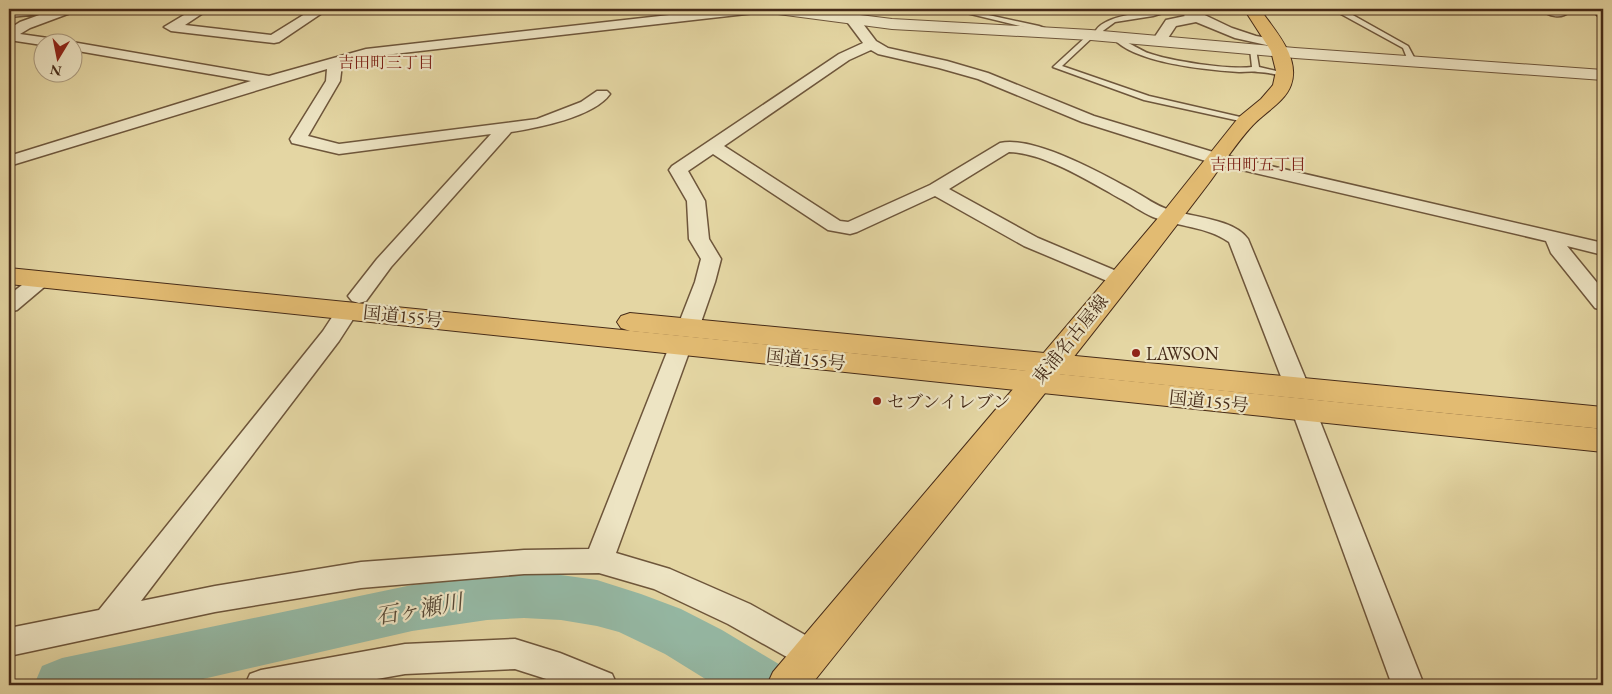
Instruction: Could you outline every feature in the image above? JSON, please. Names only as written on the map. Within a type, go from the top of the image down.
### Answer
[{"type":"main road","points":[[1252,9],[1274,55]]},
{"type":"main road","name":"東浦名古屋線","points":[[802,667],[1172,216],[1246,121],[1268,103],[1282,86],[1274,55]]},
{"type":"main road","name":"国道155号","points":[[9,260],[354,303],[1301,399],[1603,418]]},
{"type":"main road","name":"国道155号","points":[[9,276],[354,303]]},
{"type":"main road","name":"国道155号","points":[[1301,399],[1603,441]]},
{"type":"street","points":[[9,13],[68,9]]},
{"type":"street","points":[[9,36],[25,25],[68,9]]},
{"type":"street","points":[[203,9],[171,27],[274,39],[322,9]]},
{"type":"street","points":[[9,161],[271,80],[366,53],[755,9]]},
{"type":"street","points":[[778,9],[892,24],[1046,32],[1162,42],[1274,55],[1412,61],[1603,75]]},
{"type":"street","points":[[1183,9],[1196,18],[1258,41],[1274,55]]},
{"type":"street","points":[[1548,9],[1552,12],[1563,12]]},
{"type":"street","points":[[1597,9],[1603,13]]},
{"type":"street","points":[[1162,42],[1162,38],[1171,23],[1196,18]]},
{"type":"street","points":[[852,19],[871,44],[883,51],[942,64],[984,76],[1088,119],[1218,159],[1603,249]]},
{"type":"street","points":[[9,36],[32,40]]},
{"type":"street","points":[[598,561],[705,282],[711,259],[698,239],[696,201],[678,170],[844,57],[871,44]]},
{"type":"street","points":[[82,48],[271,80]]},
{"type":"street","points":[[335,62],[333,81],[298,139],[339,149],[540,123],[587,105],[602,94]]},
{"type":"street","points":[[108,621],[331,336],[384,263],[507,126]]},
{"type":"street","points":[[713,146],[836,226],[850,228],[936,190],[1006,147],[1012,146],[1043,155],[1125,194],[1161,214],[1221,230],[1238,239],[1301,399],[1408,685]]},
{"type":"street","points":[[936,190],[1031,242],[1119,279]]},
{"type":"street","points":[[1554,237],[1558,249],[1603,303]]},
{"type":"street","points":[[9,305],[42,279]]},
{"type":"street","points":[[9,642],[215,599],[361,575],[524,562],[598,561],[660,578],[739,614],[802,667]]},
{"type":"street","points":[[261,685],[405,659],[515,654],[560,668],[601,685]]},
{"type":"lane","points":[[953,9],[987,15],[1039,28],[1046,32]]},
{"type":"lane","points":[[987,15],[996,9]]},
{"type":"lane","points":[[1172,9],[1154,14],[1113,20],[1057,67],[1147,98],[1246,121]]},
{"type":"lane","points":[[1339,9],[1406,48],[1412,61]]},
{"type":"lane","points":[[1116,38],[1125,46],[1165,60],[1239,70],[1254,71],[1274,55]]},
{"type":"lane","points":[[1256,69],[1274,55]]},
{"type":"waterway","name":"石ヶ瀬川","points":[[62,685],[412,608],[487,597],[524,595],[561,597],[620,609],[683,636],[762,685]]},
{"type":"place","name":"LAWSON","points":[[1136,353]]},
{"type":"place","name":"セブンイレブン","points":[[877,401]]},
{"type":"district","name":"吉田町三丁目","points":[[386,62]]},
{"type":"district","name":"吉田町五丁目","points":[[1258,164]]}]
